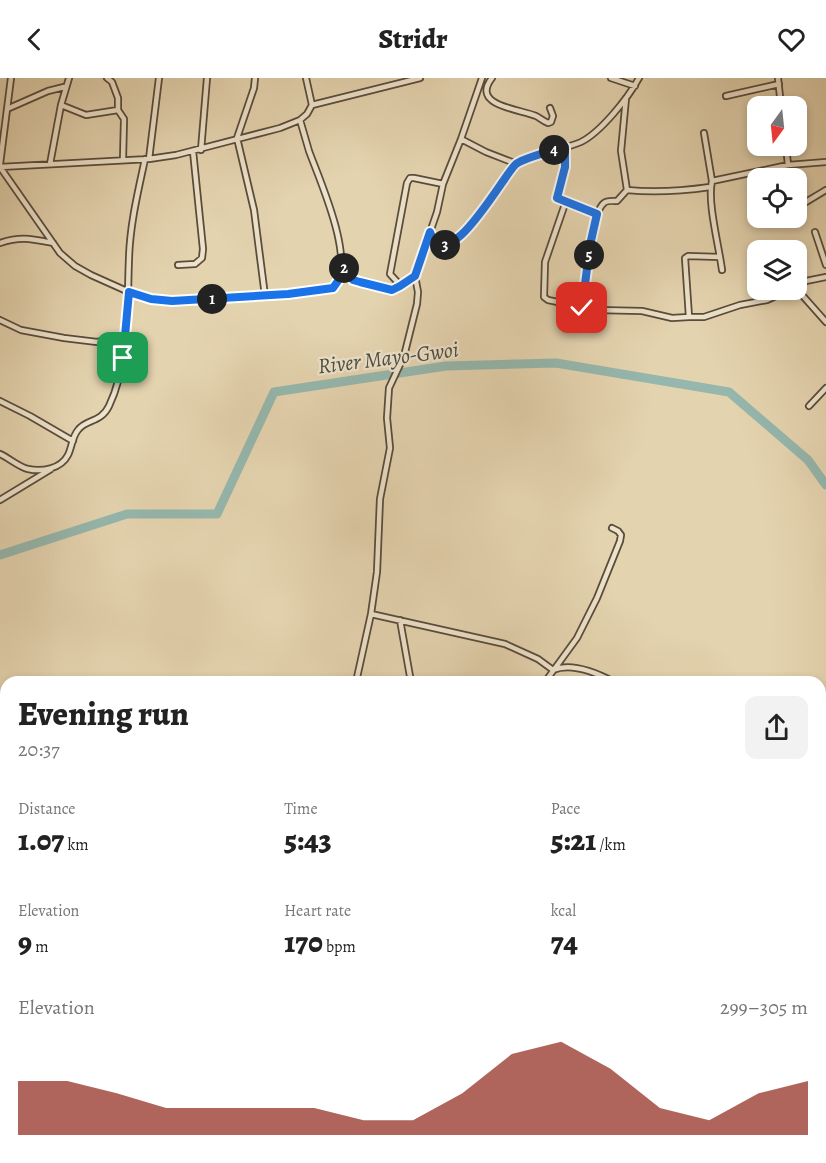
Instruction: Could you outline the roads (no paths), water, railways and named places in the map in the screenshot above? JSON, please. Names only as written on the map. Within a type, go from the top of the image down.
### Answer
[{"type":"street","points":[[11,78],[0,166],[60,254],[75,266],[129,292],[151,299],[172,301],[265,296],[333,288],[340,278],[342,265],[335,225],[300,120]]},
{"type":"street","points":[[50,164],[64,87],[69,78]]},
{"type":"street","points":[[107,78],[112,82],[118,98],[118,110],[124,119],[123,159]]},
{"type":"street","points":[[0,500],[62,463],[80,427],[102,416],[109,407],[123,358],[134,210],[147,159],[159,78]]},
{"type":"street","points":[[201,150],[207,78]]},
{"type":"street","points":[[255,78],[254,88],[237,138],[254,210],[265,296]]},
{"type":"street","points":[[0,166],[147,159],[201,150],[237,138],[280,128],[300,120],[312,105],[306,78]]},
{"type":"street","points":[[312,105],[420,78]]},
{"type":"street","points":[[357,676],[371,614],[379,555],[380,499],[390,448],[387,403],[389,388],[404,356],[417,304],[418,292],[415,276],[443,184],[482,78]]},
{"type":"street","points":[[492,78],[487,88],[488,95],[490,100],[496,104],[535,115],[548,123],[551,122],[553,116],[550,108]]},
{"type":"street","points":[[611,78],[634,86]]},
{"type":"street","points":[[430,232],[438,244],[446,245],[455,241],[477,218],[517,164],[591,136],[626,98],[639,78]]},
{"type":"street","points":[[726,96],[778,81],[780,96]]},
{"type":"street","points":[[7,109],[48,90],[64,87]]},
{"type":"street","points":[[626,98],[621,151],[627,190]]},
{"type":"street","points":[[61,105],[86,115],[118,110]]},
{"type":"street","points":[[704,133],[722,270]]},
{"type":"street","points":[[461,139],[517,164]]},
{"type":"street","points":[[565,147],[565,167],[557,198],[597,214]]},
{"type":"street","points":[[178,265],[195,264],[202,258],[193,151]]},
{"type":"street","points":[[787,156],[788,165]]},
{"type":"street","points":[[712,181],[788,165],[826,162]]},
{"type":"street","points":[[400,286],[393,279],[391,266],[407,183],[410,178],[414,178],[443,184]]},
{"type":"street","points":[[627,190],[654,193],[710,187]]},
{"type":"street","points":[[582,308],[590,245],[597,214],[603,203],[617,201],[627,190]]},
{"type":"street","points":[[807,201],[826,190]]},
{"type":"street","points":[[566,201],[546,262],[544,297],[548,300],[609,312],[642,311],[672,318],[704,316],[740,305],[767,300]]},
{"type":"street","points":[[815,232],[826,265]]},
{"type":"street","points":[[0,243],[16,238],[26,238],[53,243]]},
{"type":"street","points":[[689,317],[685,258],[688,256],[720,257]]},
{"type":"street","points":[[342,265],[353,280],[392,290],[415,276]]},
{"type":"street","points":[[807,281],[826,277]]},
{"type":"street","points":[[806,300],[826,322]]},
{"type":"street","points":[[0,320],[21,330],[64,338],[97,342],[126,336]]},
{"type":"street","points":[[809,406],[826,388]]},
{"type":"street","points":[[0,401],[73,441]]},
{"type":"street","points":[[0,454],[27,469],[53,468]]},
{"type":"street","points":[[549,676],[577,638],[619,548],[621,535],[612,528]]},
{"type":"street","points":[[371,614],[505,644],[538,659],[553,670]]},
{"type":"street","points":[[400,620],[410,676]]},
{"type":"street","points":[[553,670],[577,668],[601,676]]},
{"type":"waterway","name":"River Mayo-Gwoi","points":[[0,555],[127,514],[217,514],[274,392],[446,366],[556,363],[729,392],[808,460],[826,485]]}]
